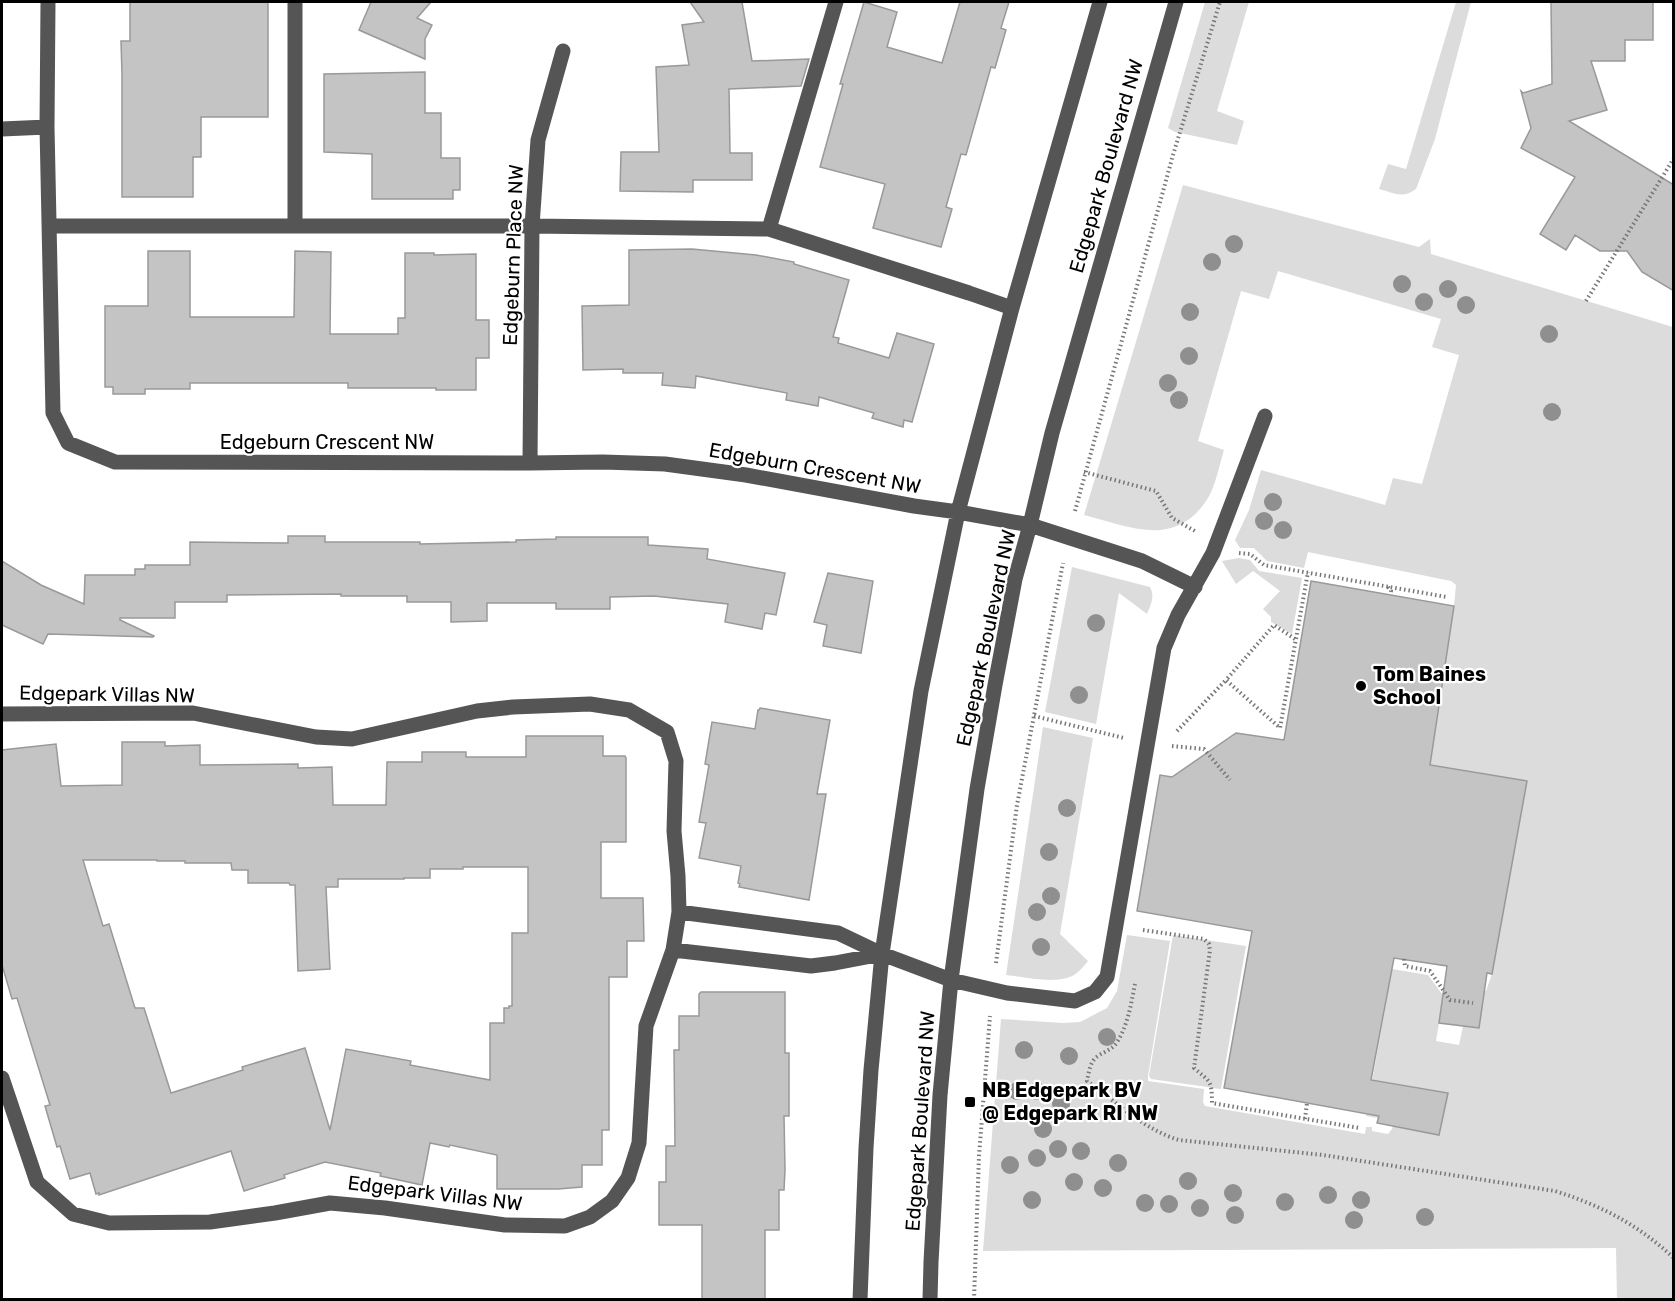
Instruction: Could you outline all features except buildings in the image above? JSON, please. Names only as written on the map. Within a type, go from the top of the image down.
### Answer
[{"type":"street","name":"Edgeburn Crescent NW","points":[[48,2],[47,127],[53,413],[68,443],[115,462],[665,464],[746,475],[1030,525],[1142,561],[1196,587]]},
{"type":"street","points":[[294,226],[295,2]]},
{"type":"street","points":[[769,229],[836,2]]},
{"type":"street","points":[[860,1299],[866,1148],[882,954],[921,691],[958,512],[1012,308],[1100,2]]},
{"type":"street","name":"Edgepark Boulevard NW","points":[[930,1299],[940,1095],[951,980],[977,789],[1015,579],[1052,433],[1176,2]]},
{"type":"street","name":"Edgeburn Place NW","points":[[530,463],[532,226],[538,140],[563,51]]},
{"type":"street","points":[[2,129],[47,127]]},
{"type":"street","points":[[49,226],[532,226],[769,229],[1012,308]]},
{"type":"street","points":[[680,912],[838,933],[882,954],[951,980],[992,990],[1075,1001],[1095,992],[1107,977],[1164,648],[1178,615],[1196,587],[1217,543],[1265,416]]},
{"type":"street","name":"Edgepark Villas NW","points":[[2,714],[193,713],[316,737],[351,739],[477,711],[513,707],[590,704],[629,710],[667,732],[676,761],[674,831],[680,912],[674,950],[646,1026],[639,1143],[628,1178],[612,1201],[590,1216],[565,1226],[506,1225],[385,1208],[330,1203],[210,1222],[109,1222],[73,1214],[38,1182],[2,1078]]},
{"type":"street","points":[[674,950],[811,966],[882,954]]},
{"type":"path","points":[[974,1299],[979,1156],[992,990],[1017,805],[1068,538],[1084,472],[1173,155],[1220,2]]},
{"type":"path","points":[[1586,301],[1674,158]]},
{"type":"path","points":[[1084,472],[1156,491],[1172,518],[1235,552],[1250,554],[1264,565],[1447,597]]},
{"type":"path","points":[[1295,639],[1274,625],[1226,680],[1280,728],[1308,572]]},
{"type":"path","points":[[1387,587],[1390,594]]},
{"type":"path","points":[[1143,930],[1204,939],[1209,944],[1194,1068],[1209,1080],[1212,1103],[1359,1128]]},
{"type":"path","points":[[1404,959],[1405,966],[1430,971],[1454,1003],[1473,1003]]},
{"type":"path","points":[[1136,978],[1131,1010],[1120,1036],[1116,1044],[1107,1052],[1097,1056],[1090,1067],[1088,1081],[1157,1131],[1179,1140],[1323,1155],[1555,1191],[1586,1201],[1628,1222],[1674,1258]]},
{"type":"path","points":[[1305,1119],[1307,1103]]},
{"type":"shaded area","points":[[1205,2],[1249,2],[1217,111],[1244,121],[1237,145],[1175,132],[1168,128]]},
{"type":"shaded area","points":[[1456,2],[1471,2],[1435,139],[1416,189],[1403,194],[1379,189],[1388,164],[1406,169]]},
{"type":"shaded area","points":[[1183,185],[1419,247],[1430,239],[1431,254],[1673,327],[1673,1299],[1617,1299],[1616,1248],[983,1251],[1001,1019],[1080,1022],[1107,1008],[1117,991],[1127,935],[1170,941],[1148,1081],[1204,1089],[1205,1106],[1365,1134],[1366,1127],[1372,1127],[1372,1131],[1388,1134],[1393,1126],[1439,1135],[1447,1093],[1386,1082],[1378,1118],[1366,1116],[1392,969],[1428,975],[1445,998],[1436,1041],[1459,1045],[1463,1026],[1479,1028],[1475,990],[1486,991],[1492,974],[1527,781],[1429,766],[1456,585],[1451,581],[1308,552],[1304,568],[1267,561],[1254,548],[1240,548],[1235,540],[1249,510],[1261,470],[1385,505],[1393,478],[1422,484],[1459,355],[1432,347],[1441,319],[1278,271],[1269,299],[1241,291],[1198,441],[1224,450],[1208,498],[1195,514],[1182,524],[1167,529],[1135,528],[1084,515]]},
{"type":"shaded area","points":[[1239,558],[1250,560],[1259,571],[1302,578],[1292,634],[1271,622],[1271,617],[1263,609],[1280,591],[1253,571],[1236,584],[1222,561]]},
{"type":"shaded area","points":[[1072,567],[1150,587],[1152,594],[1147,614],[1119,593],[1096,724],[1045,712]]},
{"type":"shaded area","points":[[1043,727],[1093,738],[1060,934],[1088,961],[1074,975],[1059,980],[1006,975]]},
{"type":"shaded area","points":[[1173,935],[1246,946],[1221,1089],[1151,1079],[1149,1076]]},
{"type":"place","name":"Tom Baines School","points":[[1361,686]]},
{"type":"place","name":"NB Edgepark BV @ Edgepark RI NW","points":[[970,1102]]}]
